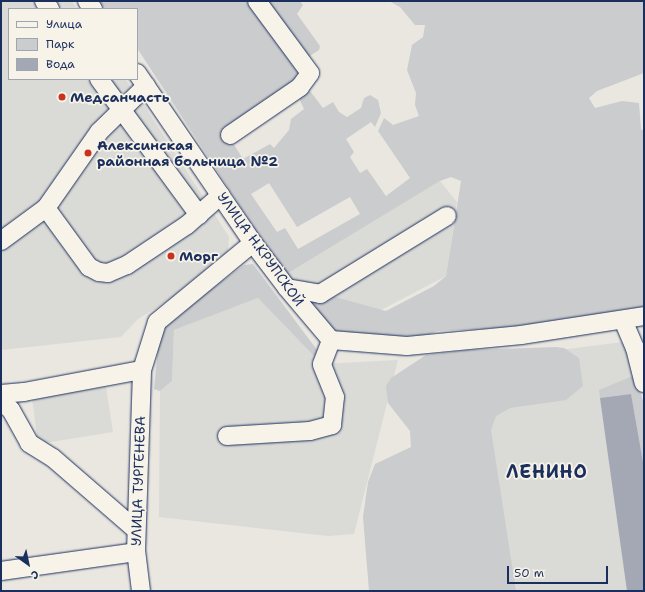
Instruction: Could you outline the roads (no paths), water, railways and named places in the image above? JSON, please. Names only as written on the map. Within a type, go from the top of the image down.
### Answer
[{"type":"street","points":[[230,135],[300,87],[310,73],[257,1]]},
{"type":"street","points":[[100,80],[199,215]]},
{"type":"street","points":[[1,241],[46,208],[99,132],[121,110],[142,80]]},
{"type":"street","name":"УЛИЦА Н.КРУПСКОЙ","points":[[142,80],[222,195],[253,243],[287,288],[331,340]]},
{"type":"street","points":[[46,208],[90,267],[99,272],[108,273],[127,265],[199,215],[222,195]]},
{"type":"street","points":[[287,288],[320,294],[447,216]]},
{"type":"street","name":"УЛИЦА ТУРГЕНЕВА","points":[[141,591],[136,552],[136,530],[142,370],[157,322],[253,243]]},
{"type":"street","points":[[227,436],[310,431],[332,425],[335,397],[322,364],[331,340],[407,346],[521,335],[644,316]]},
{"type":"street","points":[[623,320],[638,338],[644,384]]},
{"type":"street","points":[[1,394],[24,392],[142,370]]},
{"type":"street","points":[[1,401],[11,410],[29,443],[53,458],[136,530]]},
{"type":"street","points":[[1,570],[136,552]]},
{"type":"water","points":[[631,394],[644,468],[644,591],[627,591],[600,398]]},
{"type":"place","name":"Медсанчасть","points":[[62,97]]},
{"type":"place","name":"Алексинская районная больница №2","points":[[88,153]]},
{"type":"place","name":"Морг","points":[[171,256]]},
{"type":"district","name":"ЛЕНИНО","points":[[547,472]]}]
